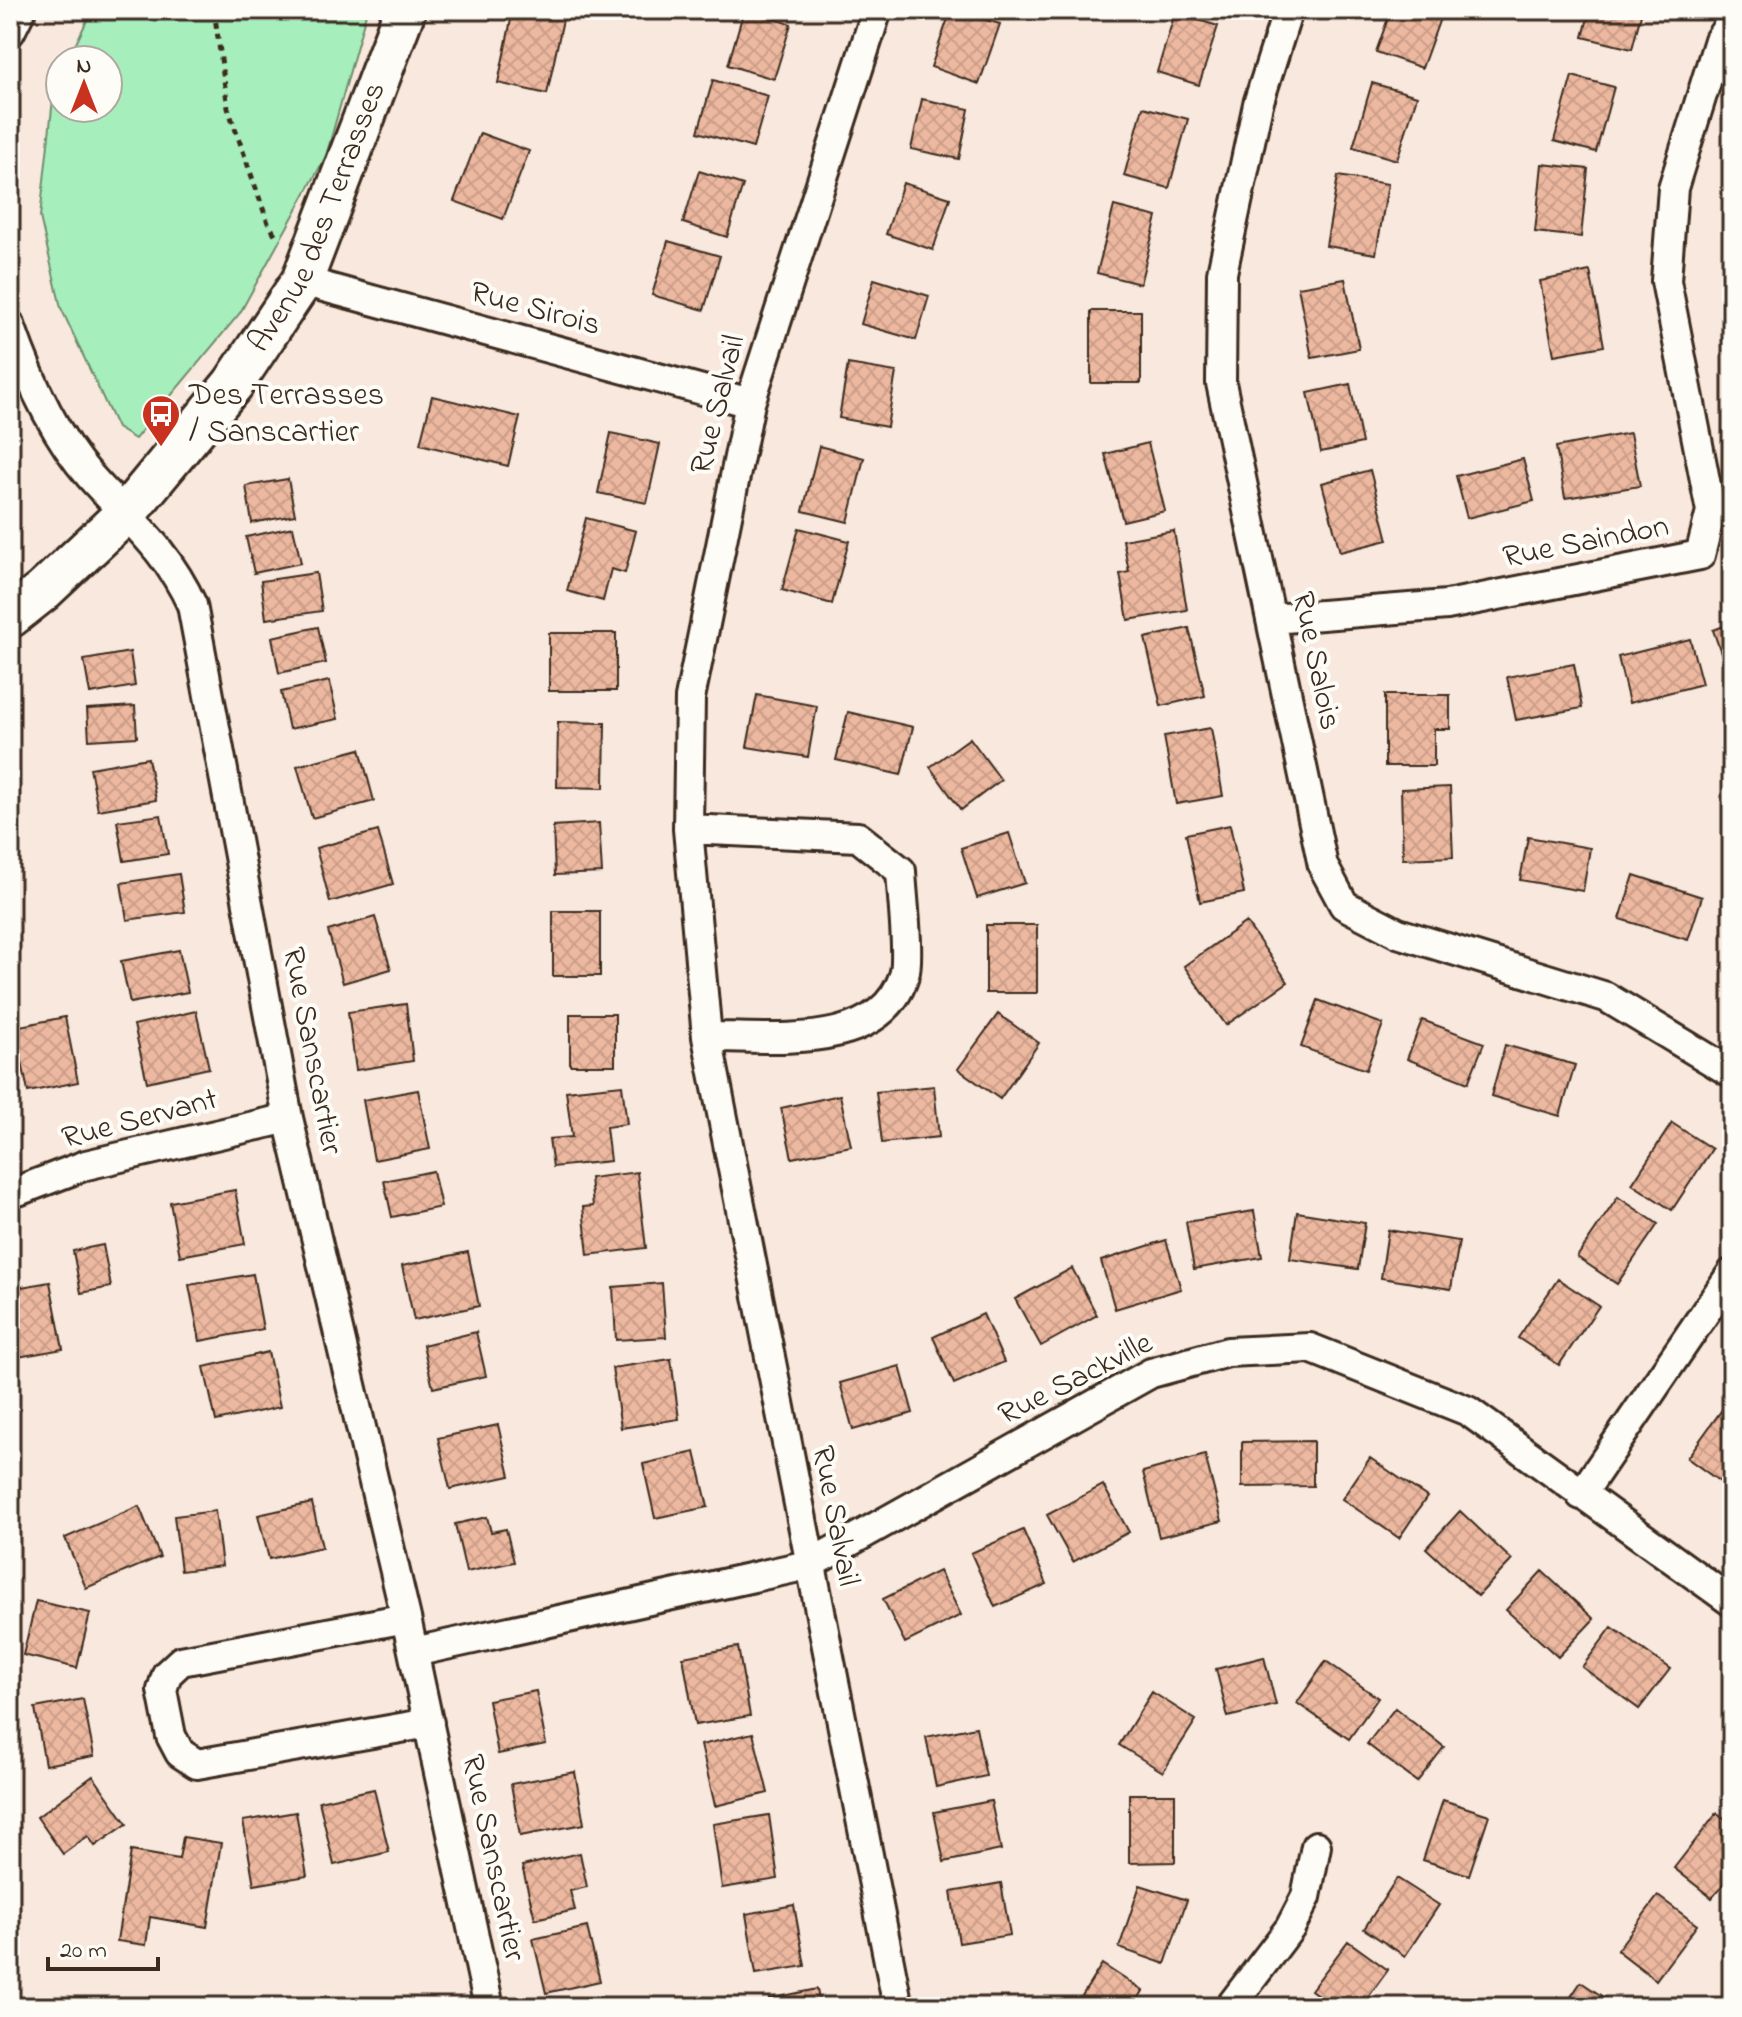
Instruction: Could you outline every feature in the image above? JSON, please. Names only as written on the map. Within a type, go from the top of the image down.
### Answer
[{"type":"street","points":[[10,32],[21,10]]},
{"type":"street","name":"Avenue des Terrasses","points":[[10,617],[43,591],[127,512],[233,384],[302,281],[405,10]]},
{"type":"street","name":"Rue Salvail","points":[[877,10],[750,403],[690,698],[688,829],[707,1037],[808,1565],[898,2007]]},
{"type":"street","name":"Rue Salois","points":[[1288,10],[1258,104],[1222,273],[1221,383],[1323,866],[1344,905],[1398,933],[1606,997],[1732,1073]]},
{"type":"street","name":"Rue Saindon","points":[[1272,619],[1447,605],[1700,555],[1711,511],[1666,281],[1673,188],[1719,40],[1732,21]]},
{"type":"street","name":"Rue Sirois","points":[[302,281],[750,403]]},
{"type":"street","name":"Rue Sanscartier","points":[[10,325],[22,359],[67,447],[176,571],[192,605],[288,1118],[414,1652],[489,2007]]},
{"type":"street","points":[[688,829],[858,837],[901,871],[905,975],[883,1013],[838,1034],[707,1037]]},
{"type":"street","name":"Rue Servant","points":[[10,1194],[86,1165],[288,1118]]},
{"type":"street","points":[[1581,1495],[1732,1273]]},
{"type":"street","name":"Rue Sackville","points":[[414,1652],[808,1565],[1151,1373],[1228,1352],[1310,1348],[1468,1411],[1732,1602]]},
{"type":"street","name":"Rue Sanscartier","points":[[406,1618],[181,1661],[167,1674],[162,1690],[171,1736],[180,1753],[197,1764],[429,1723]]},
{"type":"street","points":[[1230,2007],[1290,1928],[1306,1897],[1316,1846]]},
{"type":"path","points":[[214,10],[228,108],[268,223]]},
{"type":"green space","points":[[92,10],[367,10],[326,156],[240,313],[135,439],[117,428],[61,308],[40,217],[50,124],[124,124],[124,44],[76,44]]},
{"type":"building","points":[[513,10],[565,10],[547,94],[498,83]]},
{"type":"building","points":[[744,10],[791,24],[774,79],[728,65]]},
{"type":"building","points":[[951,10],[1000,24],[979,84],[931,67]]},
{"type":"building","points":[[1391,10],[1443,10],[1422,68],[1376,52]]},
{"type":"building","points":[[1590,10],[1642,10],[1632,49],[1583,37]]},
{"type":"building","points":[[1175,13],[1218,26],[1199,85],[1157,72]]},
{"type":"building","points":[[1572,76],[1614,87],[1596,152],[1554,141]]},
{"type":"building","points":[[713,80],[768,96],[753,148],[698,132]]},
{"type":"building","points":[[1372,83],[1417,96],[1397,160],[1353,147]]},
{"type":"building","points":[[922,99],[969,109],[959,159],[911,149]]},
{"type":"building","points":[[1143,107],[1188,119],[1169,188],[1124,176]]},
{"type":"building","points":[[480,133],[529,151],[503,219],[454,201]]},
{"type":"building","points":[[1542,164],[1588,169],[1581,237],[1535,232]]},
{"type":"building","points":[[699,171],[743,185],[727,237],[683,223]]},
{"type":"building","points":[[1338,176],[1388,184],[1376,254],[1326,246]]},
{"type":"building","points":[[903,183],[950,198],[933,250],[886,234]]},
{"type":"building","points":[[1114,206],[1157,217],[1140,284],[1097,273]]},
{"type":"building","points":[[668,241],[720,256],[704,310],[652,295]]},
{"type":"building","points":[[1590,271],[1604,346],[1554,355],[1540,281]]},
{"type":"building","points":[[874,279],[929,296],[916,340],[861,324]]},
{"type":"building","points":[[1345,279],[1359,349],[1312,358],[1298,287]]},
{"type":"building","points":[[1091,311],[1141,311],[1141,383],[1091,383]]},
{"type":"building","points":[[848,364],[896,372],[887,427],[839,418]]},
{"type":"building","points":[[1350,384],[1362,443],[1321,452],[1308,393]]},
{"type":"building","points":[[432,396],[520,417],[508,466],[420,444]]},
{"type":"building","points":[[611,433],[660,444],[647,503],[598,493]]},
{"type":"building","points":[[1630,433],[1640,486],[1565,498],[1556,447]]},
{"type":"building","points":[[1148,443],[1165,511],[1123,521],[1105,454]]},
{"type":"building","points":[[819,446],[864,458],[848,522],[803,511]]},
{"type":"building","points":[[1523,459],[1534,501],[1467,518],[1456,476]]},
{"type":"building","points":[[1370,470],[1388,540],[1340,552],[1322,483]]},
{"type":"building","points":[[288,479],[295,515],[252,523],[246,486]]},
{"type":"building","points":[[586,518],[636,531],[625,573],[611,569],[603,601],[567,591]]},
{"type":"building","points":[[293,527],[301,563],[254,573],[246,537]]},
{"type":"building","points":[[799,528],[849,541],[832,604],[782,590]]},
{"type":"building","points":[[1174,531],[1187,610],[1128,620],[1120,574],[1129,572],[1123,540]]},
{"type":"building","points":[[316,573],[322,611],[266,619],[261,581]]},
{"type":"building","points":[[1732,623],[1732,681],[1731,681],[1713,630]]},
{"type":"building","points":[[318,627],[326,663],[279,673],[272,637]]},
{"type":"building","points":[[1189,628],[1205,696],[1161,706],[1145,638]]},
{"type":"building","points":[[549,633],[616,633],[616,691],[549,691]]},
{"type":"building","points":[[1690,639],[1702,684],[1629,703],[1618,657]]},
{"type":"building","points":[[130,652],[135,686],[90,694],[84,660]]},
{"type":"building","points":[[1574,664],[1582,708],[1516,720],[1507,677]]},
{"type":"building","points":[[329,681],[338,719],[289,729],[281,692]]},
{"type":"building","points":[[757,695],[817,706],[808,757],[747,747]]},
{"type":"building","points":[[1385,695],[1450,695],[1450,729],[1434,729],[1434,766],[1385,766]]},
{"type":"building","points":[[135,706],[137,737],[89,740],[87,709]]},
{"type":"building","points":[[848,712],[913,727],[901,775],[836,760]]},
{"type":"building","points":[[558,722],[605,723],[604,788],[557,787]]},
{"type":"building","points":[[1211,728],[1223,796],[1176,804],[1164,736]]},
{"type":"building","points":[[970,738],[1001,780],[961,810],[930,767]]},
{"type":"building","points":[[360,749],[374,801],[312,818],[297,766]]},
{"type":"building","points":[[148,758],[156,800],[98,810],[90,768]]},
{"type":"building","points":[[1450,787],[1453,857],[1403,859],[1401,789]]},
{"type":"building","points":[[161,815],[168,854],[124,861],[117,821]]},
{"type":"building","points":[[599,823],[602,873],[555,875],[553,826]]},
{"type":"building","points":[[1230,825],[1244,893],[1200,902],[1186,834]]},
{"type":"building","points":[[378,831],[393,884],[330,902],[316,848]]},
{"type":"building","points":[[1009,833],[1025,883],[977,898],[961,848]]},
{"type":"building","points":[[1528,837],[1590,848],[1583,891],[1520,880]]},
{"type":"building","points":[[179,874],[185,912],[127,920],[121,883]]},
{"type":"building","points":[[1634,875],[1702,897],[1688,940],[1620,919]]},
{"type":"building","points":[[553,911],[600,911],[600,976],[553,976]]},
{"type":"building","points":[[375,917],[391,969],[343,983],[328,931]]},
{"type":"building","points":[[1246,922],[1288,982],[1226,1025],[1184,966]]},
{"type":"building","points":[[986,925],[1037,925],[1037,993],[986,993]]},
{"type":"building","points":[[179,950],[188,992],[130,1003],[121,961]]},
{"type":"building","points":[[1318,1000],[1383,1024],[1366,1070],[1301,1047]]},
{"type":"building","points":[[406,1004],[413,1061],[356,1070],[348,1012]]},
{"type":"building","points":[[196,1011],[209,1068],[147,1082],[134,1025]]},
{"type":"building","points":[[570,1014],[615,1014],[615,1065],[570,1065]]},
{"type":"building","points":[[998,1014],[1039,1043],[1000,1099],[958,1069]]},
{"type":"building","points":[[65,1017],[78,1082],[28,1092],[15,1027]]},
{"type":"building","points":[[1422,1020],[1484,1043],[1468,1083],[1407,1059]]},
{"type":"building","points":[[1505,1045],[1575,1065],[1560,1116],[1491,1096]]},
{"type":"building","points":[[622,1085],[627,1124],[606,1127],[610,1161],[553,1167],[549,1139],[572,1137],[566,1091]]},
{"type":"building","points":[[934,1086],[939,1137],[882,1143],[876,1092]]},
{"type":"building","points":[[418,1090],[430,1149],[374,1160],[363,1100]]},
{"type":"building","points":[[840,1095],[851,1146],[792,1158],[781,1108]]},
{"type":"building","points":[[1672,1123],[1712,1149],[1672,1210],[1632,1184]]},
{"type":"building","points":[[433,1171],[441,1207],[392,1217],[384,1181]]},
{"type":"building","points":[[637,1172],[646,1248],[588,1255],[583,1207],[593,1206],[590,1178]]},
{"type":"building","points":[[235,1190],[245,1244],[180,1256],[170,1202]]},
{"type":"building","points":[[1618,1197],[1658,1224],[1617,1284],[1577,1257]]},
{"type":"building","points":[[1254,1211],[1262,1257],[1194,1269],[1186,1222]]},
{"type":"building","points":[[1297,1212],[1365,1223],[1358,1269],[1290,1259]]},
{"type":"building","points":[[1388,1230],[1459,1241],[1451,1289],[1381,1278]]},
{"type":"building","points":[[1166,1240],[1181,1289],[1115,1309],[1101,1261]]},
{"type":"building","points":[[103,1245],[111,1287],[81,1293],[73,1251]]},
{"type":"building","points":[[468,1252],[479,1306],[414,1320],[402,1266]]},
{"type":"building","points":[[1072,1268],[1097,1315],[1041,1346],[1015,1299]]},
{"type":"building","points":[[253,1274],[263,1329],[200,1341],[189,1285]]},
{"type":"building","points":[[1558,1279],[1599,1306],[1559,1365],[1518,1338]]},
{"type":"building","points":[[50,1282],[63,1349],[12,1358],[10,1289]]},
{"type":"building","points":[[662,1283],[666,1337],[616,1340],[613,1287]]},
{"type":"building","points":[[983,1314],[1004,1362],[954,1384],[933,1337]]},
{"type":"building","points":[[476,1332],[486,1376],[433,1388],[423,1345]]},
{"type":"building","points":[[268,1352],[280,1407],[216,1421],[204,1367]]},
{"type":"building","points":[[671,1359],[679,1419],[621,1428],[612,1368]]},
{"type":"building","points":[[900,1366],[913,1413],[853,1430],[840,1383]]},
{"type":"building","points":[[1729,1400],[1732,1477],[1726,1486],[1687,1458]]},
{"type":"building","points":[[498,1425],[510,1476],[450,1489],[438,1438]]},
{"type":"building","points":[[1313,1441],[1313,1486],[1242,1487],[1242,1442]]},
{"type":"building","points":[[695,1452],[708,1507],[655,1518],[643,1464]]},
{"type":"building","points":[[1205,1455],[1222,1521],[1159,1537],[1143,1472]]},
{"type":"building","points":[[1370,1458],[1427,1497],[1399,1538],[1342,1499]]},
{"type":"building","points":[[1103,1485],[1129,1532],[1073,1562],[1047,1515]]},
{"type":"building","points":[[312,1503],[322,1547],[269,1559],[258,1515]]},
{"type":"building","points":[[139,1506],[160,1557],[86,1588],[65,1538]]},
{"type":"building","points":[[215,1511],[222,1566],[181,1571],[174,1516]]},
{"type":"building","points":[[1460,1511],[1512,1560],[1478,1596],[1426,1548]]},
{"type":"building","points":[[487,1517],[491,1532],[506,1529],[514,1562],[466,1572],[455,1524]]},
{"type":"building","points":[[1023,1530],[1047,1584],[995,1607],[971,1553]]},
{"type":"building","points":[[939,1571],[961,1615],[905,1643],[883,1599]]},
{"type":"building","points":[[1542,1571],[1594,1619],[1558,1657],[1506,1610]]},
{"type":"building","points":[[36,1601],[90,1613],[77,1668],[23,1655]]},
{"type":"building","points":[[1612,1627],[1670,1669],[1639,1709],[1582,1667]]},
{"type":"building","points":[[738,1647],[750,1716],[695,1725],[683,1657]]},
{"type":"building","points":[[1264,1657],[1276,1705],[1228,1717],[1216,1669]]},
{"type":"building","points":[[1326,1661],[1378,1698],[1349,1739],[1297,1703]]},
{"type":"building","points":[[536,1691],[546,1744],[498,1754],[488,1700]]},
{"type":"building","points":[[1152,1692],[1196,1720],[1163,1772],[1119,1745]]},
{"type":"building","points":[[83,1699],[94,1756],[45,1765],[35,1708]]},
{"type":"building","points":[[1395,1708],[1444,1747],[1417,1782],[1367,1744]]},
{"type":"building","points":[[976,1727],[986,1776],[936,1787],[926,1737]]},
{"type":"building","points":[[753,1733],[768,1793],[715,1806],[701,1745]]},
{"type":"building","points":[[575,1772],[584,1824],[520,1836],[511,1784]]},
{"type":"building","points":[[93,1776],[127,1824],[95,1846],[88,1836],[63,1854],[37,1817]]},
{"type":"building","points":[[374,1789],[389,1852],[334,1865],[319,1801]]},
{"type":"building","points":[[1129,1794],[1175,1794],[1175,1862],[1129,1863]]},
{"type":"building","points":[[1443,1800],[1489,1815],[1469,1875],[1423,1860]]},
{"type":"building","points":[[991,1801],[1001,1850],[944,1862],[934,1812]]},
{"type":"building","points":[[296,1812],[307,1876],[254,1885],[243,1821]]},
{"type":"building","points":[[1717,1813],[1732,1825],[1732,1873],[1712,1898],[1674,1868]]},
{"type":"building","points":[[769,1815],[778,1879],[722,1888],[713,1824]]},
{"type":"building","points":[[183,1837],[221,1843],[207,1927],[150,1917],[146,1945],[117,1941],[131,1851],[179,1859]]},
{"type":"building","points":[[580,1853],[587,1887],[570,1891],[575,1910],[535,1919],[522,1866]]},
{"type":"building","points":[[1397,1878],[1439,1905],[1405,1956],[1364,1929]]},
{"type":"building","points":[[1001,1883],[1010,1935],[959,1943],[951,1892]]},
{"type":"building","points":[[1140,1885],[1187,1900],[1165,1964],[1119,1948]]},
{"type":"building","points":[[1658,1896],[1697,1925],[1656,1980],[1617,1950]]},
{"type":"building","points":[[794,1905],[805,1966],[756,1974],[746,1914]]},
{"type":"building","points":[[587,1927],[600,1981],[546,1993],[533,1939]]},
{"type":"building","points":[[1348,1941],[1388,1970],[1361,2007],[1334,2007],[1311,1990]]},
{"type":"building","points":[[1102,1964],[1143,1991],[1133,2007],[1075,2007]]},
{"type":"building","points":[[1581,1982],[1618,2007],[1564,2007]]},
{"type":"building","points":[[817,1989],[820,2007],[771,2007],[769,1999]]},
{"type":"place","name":"Des Terrasses / Sanscartier","points":[[161,448]]}]
